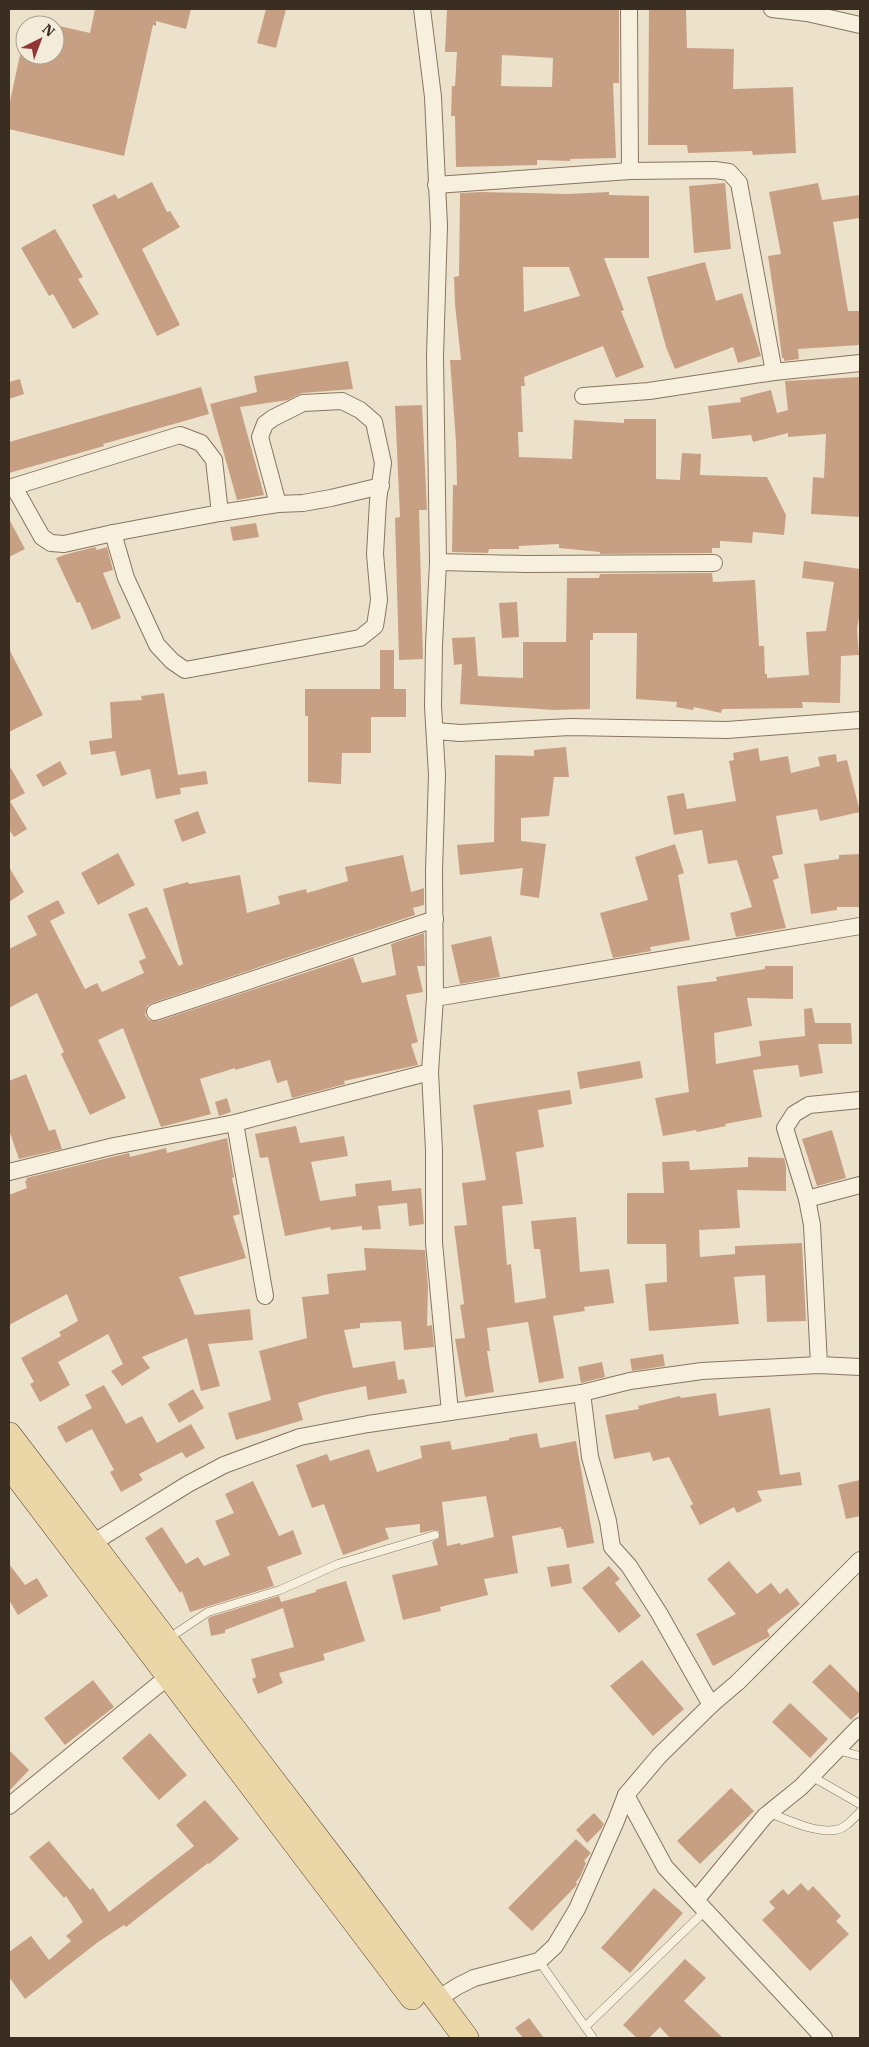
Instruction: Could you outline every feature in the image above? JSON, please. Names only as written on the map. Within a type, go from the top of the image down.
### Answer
[{"type":"main road","points":[[9,1435],[165,1641],[316,1853],[444,2038]]},
{"type":"main road","points":[[9,1465],[169,1676],[466,2038]]},
{"type":"street","points":[[422,9],[433,97],[439,226],[435,356],[438,562],[433,706],[436,731],[435,998],[430,1072],[434,1150],[434,1243],[450,1412]]},
{"type":"street","points":[[629,9],[630,171]]},
{"type":"street","points":[[772,9],[807,11],[860,25]]},
{"type":"street","points":[[436,184],[630,171],[715,170],[729,172],[739,183],[774,372]]},
{"type":"street","points":[[583,396],[650,390],[774,372],[860,363]]},
{"type":"street","points":[[113,533],[126,578],[157,645],[184,670],[360,638],[375,626],[379,600],[376,554],[383,464],[374,422],[360,410],[342,401],[303,403],[265,424],[260,437],[278,504]]},
{"type":"street","points":[[220,513],[214,460],[201,443],[180,435],[11,488],[42,537],[50,543],[64,544],[220,513],[332,498],[381,486]]},
{"type":"street","points":[[438,562],[525,564],[714,562]]},
{"type":"street","points":[[436,731],[460,732],[570,727],[727,730],[860,720]]},
{"type":"street","points":[[154,1012],[435,919]]},
{"type":"street","points":[[435,998],[860,926]]},
{"type":"street","points":[[9,1172],[114,1146],[235,1123],[430,1072]]},
{"type":"street","points":[[819,1365],[812,1226],[807,1199],[785,1128],[794,1114],[809,1105],[860,1100]]},
{"type":"street","points":[[235,1123],[264,1296]]},
{"type":"street","points":[[807,1199],[860,1185]]},
{"type":"street","points":[[91,1544],[188,1484],[224,1465],[263,1449],[300,1437],[368,1424],[582,1393],[630,1381],[702,1371],[819,1365],[860,1367]]},
{"type":"street","points":[[582,1393],[590,1458],[608,1521],[612,1547],[629,1566],[660,1613],[711,1705]]},
{"type":"street","points":[[436,2000],[474,1978],[539,1960],[555,1946],[577,1909],[626,1795],[659,1756],[711,1705],[738,1682],[860,1560]]},
{"type":"street","points":[[9,1806],[169,1676]]},
{"type":"street","points":[[701,1905],[754,1828],[768,1813],[811,1776],[860,1726]]},
{"type":"street","points":[[626,1795],[665,1866],[824,2038]]},
{"type":"lane","points":[[165,1641],[208,1612],[280,1590],[338,1564],[435,1535]]},
{"type":"lane","points":[[837,1750],[860,1756]]},
{"type":"lane","points":[[811,1776],[860,1804]]},
{"type":"lane","points":[[768,1813],[819,1830],[836,1830],[848,1824],[860,1812]]},
{"type":"lane","points":[[585,2027],[701,1905]]},
{"type":"lane","points":[[539,1960],[593,2038]]},
{"type":"building","points":[[95,9],[191,9],[186,29],[156,21],[156,26],[153,25],[124,156],[9,129],[9,106],[18,65],[65,65],[65,27],[90,33]]},
{"type":"building","points":[[266,9],[286,9],[276,48],[257,43]]},
{"type":"building","points":[[447,9],[619,9],[619,83],[613,83],[616,158],[570,159],[570,161],[537,160],[537,165],[456,167],[455,116],[451,116],[452,86],[455,86],[457,52],[445,52]],"holes":[[[502,55],[553,58],[552,87],[501,86]]]},
{"type":"building","points":[[649,9],[686,9],[687,48],[734,49],[733,89],[793,87],[796,153],[753,155],[752,151],[688,153],[687,145],[648,145]]},
{"type":"building","points":[[152,182],[167,212],[170,211],[180,227],[142,249],[180,325],[157,336],[92,205],[115,194],[118,199]]},
{"type":"building","points":[[725,183],[731,249],[694,253],[689,186]]},
{"type":"building","points":[[818,183],[822,200],[860,195],[860,218],[833,222],[848,311],[860,311],[860,345],[798,349],[799,359],[784,361],[784,358],[782,358],[768,256],[781,254],[769,192]]},
{"type":"building","points":[[609,192],[609,195],[649,196],[649,258],[604,258],[624,310],[621,311],[644,367],[616,378],[603,346],[524,377],[525,386],[521,386],[523,432],[518,432],[519,457],[572,459],[574,420],[624,423],[624,419],[656,419],[656,479],[680,480],[682,453],[701,454],[700,475],[767,477],[786,515],[784,535],[753,532],[752,543],[720,541],[720,548],[712,548],[712,553],[600,554],[600,552],[559,548],[559,544],[519,546],[519,549],[489,549],[488,553],[452,552],[453,485],[457,485],[450,360],[461,360],[454,277],[459,276],[460,193],[568,194]],"holes":[[[523,267],[569,267],[580,296],[524,312]]]},
{"type":"building","points":[[55,229],[83,277],[78,279],[99,314],[73,329],[53,294],[49,296],[21,248]]},
{"type":"building","points":[[705,262],[716,301],[742,293],[761,356],[738,363],[733,347],[675,369],[666,347],[647,277]]},
{"type":"building","points":[[348,361],[353,389],[302,393],[288,400],[240,407],[264,495],[237,500],[210,404],[257,392],[254,376]]},
{"type":"building","points":[[860,377],[860,517],[811,514],[813,477],[824,478],[826,434],[788,437],[788,433],[753,442],[751,435],[712,439],[708,406],[741,402],[740,398],[771,390],[777,413],[788,410],[785,381]]},
{"type":"building","points":[[20,379],[24,394],[9,399],[9,382]]},
{"type":"building","points":[[201,387],[209,414],[9,473],[9,442]]},
{"type":"building","points":[[422,405],[427,510],[419,510],[423,659],[399,660],[395,518],[400,517],[395,406]]},
{"type":"building","points":[[9,519],[25,549],[9,557]]},
{"type":"building","points":[[256,523],[259,537],[233,541],[230,527]]},
{"type":"building","points":[[95,547],[97,550],[107,547],[113,570],[103,573],[121,618],[92,630],[80,602],[77,603],[56,558]]},
{"type":"building","points":[[804,561],[860,569],[860,612],[857,629],[859,655],[841,656],[840,703],[802,702],[803,708],[722,709],[721,713],[694,707],[693,710],[676,707],[677,702],[636,699],[637,633],[593,633],[593,640],[590,640],[590,709],[554,710],[460,704],[462,664],[454,665],[452,638],[475,637],[478,676],[523,678],[523,642],[566,642],[567,578],[599,578],[600,574],[712,573],[713,582],[755,580],[759,646],[764,646],[765,674],[767,674],[767,678],[809,675],[806,632],[826,631],[834,582],[802,578]]},
{"type":"building","points":[[517,602],[519,637],[502,638],[499,603]]},
{"type":"building","points":[[9,649],[43,715],[9,732]]},
{"type":"building","points":[[380,650],[394,650],[394,689],[406,689],[406,717],[371,717],[371,753],[342,753],[341,784],[308,782],[308,716],[305,716],[305,689],[380,689]]},
{"type":"building","points":[[164,693],[178,775],[206,771],[208,784],[180,788],[181,794],[156,799],[150,769],[121,776],[115,751],[91,755],[89,741],[112,738],[110,702],[142,700],[141,696]]},
{"type":"building","points":[[566,747],[569,777],[554,777],[549,816],[521,818],[521,841],[546,844],[539,898],[520,895],[523,868],[460,875],[457,845],[494,842],[495,755],[534,756],[534,750]]},
{"type":"building","points":[[758,748],[760,761],[788,756],[791,773],[820,766],[818,757],[836,754],[837,762],[847,760],[860,812],[820,821],[817,809],[776,816],[783,854],[772,856],[779,878],[773,880],[786,928],[736,937],[730,913],[752,907],[737,860],[708,864],[702,830],[674,835],[667,796],[684,793],[687,809],[736,801],[729,761],[734,760],[733,753]]},
{"type":"building","points":[[60,761],[67,774],[43,787],[36,775]]},
{"type":"building","points":[[9,765],[25,793],[10,801],[27,829],[14,837],[9,829]]},
{"type":"building","points":[[198,811],[206,833],[182,842],[174,820]]},
{"type":"building","points":[[675,844],[684,873],[678,875],[690,940],[650,947],[651,951],[613,958],[600,913],[648,900],[635,857]]},
{"type":"building","points":[[118,853],[135,885],[98,905],[81,873]]},
{"type":"building","points":[[860,854],[860,907],[837,907],[837,910],[811,914],[804,864],[839,859],[839,855]]},
{"type":"building","points":[[403,855],[411,892],[424,888],[424,905],[413,908],[415,915],[152,1003],[147,1006],[145,1015],[149,1020],[158,1021],[353,957],[362,983],[396,975],[391,944],[424,933],[425,966],[417,966],[423,992],[406,995],[418,1042],[411,1044],[418,1065],[344,1081],[345,1084],[292,1098],[287,1080],[277,1083],[270,1060],[235,1070],[235,1068],[200,1079],[211,1114],[161,1127],[123,1028],[98,1040],[126,1098],[90,1115],[61,1054],[64,1052],[37,993],[9,1008],[9,949],[37,935],[27,916],[58,900],[65,913],[50,921],[85,989],[97,983],[102,992],[144,973],[139,961],[146,958],[128,914],[147,907],[179,966],[183,964],[163,889],[188,882],[189,884],[240,875],[247,913],[280,904],[278,896],[306,889],[307,893],[348,881],[345,867]]},
{"type":"building","points":[[9,867],[24,892],[9,902]]},
{"type":"building","points":[[491,936],[500,977],[460,984],[451,945]]},
{"type":"building","points":[[765,966],[793,966],[793,999],[747,998],[752,1026],[714,1033],[716,1064],[761,1056],[759,1041],[805,1036],[804,1009],[812,1008],[815,1023],[851,1023],[852,1044],[818,1044],[823,1073],[800,1077],[798,1065],[753,1070],[762,1117],[697,1132],[696,1130],[663,1136],[655,1098],[689,1092],[677,986],[717,981],[716,977],[765,969]]},
{"type":"building","points":[[640,1061],[643,1078],[580,1089],[577,1072]]},
{"type":"building","points":[[26,1074],[49,1131],[55,1129],[62,1149],[19,1159],[9,1130],[9,1081]]},
{"type":"building","points":[[570,1090],[572,1104],[538,1110],[544,1147],[516,1152],[523,1204],[502,1206],[507,1265],[511,1264],[515,1303],[546,1298],[540,1249],[534,1249],[531,1221],[576,1217],[580,1272],[609,1269],[614,1303],[584,1307],[585,1311],[553,1316],[564,1378],[539,1383],[528,1322],[487,1328],[490,1351],[487,1351],[494,1392],[465,1397],[455,1339],[465,1338],[460,1305],[464,1304],[454,1226],[467,1225],[462,1183],[486,1180],[473,1105]]},
{"type":"building","points":[[227,1098],[231,1112],[219,1116],[215,1102]]},
{"type":"building","points":[[296,1126],[300,1143],[344,1136],[348,1156],[311,1162],[320,1201],[356,1196],[355,1184],[391,1180],[392,1191],[421,1188],[424,1224],[409,1226],[407,1203],[378,1206],[381,1229],[362,1230],[362,1226],[331,1230],[330,1227],[285,1236],[268,1157],[260,1158],[255,1134]]},
{"type":"building","points":[[832,1130],[846,1178],[817,1186],[802,1139]]},
{"type":"building","points":[[227,1138],[234,1177],[232,1178],[240,1214],[233,1216],[246,1258],[179,1277],[195,1315],[250,1309],[253,1340],[208,1344],[220,1386],[201,1391],[187,1338],[142,1357],[150,1368],[122,1386],[111,1371],[123,1364],[108,1334],[58,1362],[70,1385],[40,1402],[30,1384],[34,1382],[21,1358],[61,1336],[59,1332],[78,1321],[67,1294],[9,1325],[9,1195],[27,1188],[26,1178],[129,1153],[130,1157],[166,1148],[167,1153]]},
{"type":"building","points":[[748,1157],[784,1158],[786,1166],[786,1191],[737,1190],[740,1228],[699,1230],[700,1257],[735,1254],[735,1246],[802,1243],[806,1321],[767,1322],[765,1275],[734,1277],[739,1324],[649,1331],[645,1284],[667,1282],[666,1244],[627,1244],[627,1193],[664,1193],[662,1162],[689,1161],[690,1170],[748,1167]]},
{"type":"building","points":[[364,1248],[425,1250],[428,1287],[427,1326],[432,1325],[434,1347],[404,1350],[401,1321],[360,1323],[360,1328],[344,1330],[353,1368],[395,1361],[398,1380],[404,1379],[407,1393],[368,1400],[366,1386],[324,1395],[298,1403],[303,1420],[236,1440],[228,1413],[271,1400],[259,1351],[307,1338],[302,1297],[329,1294],[327,1274],[366,1270]]},
{"type":"building","points":[[663,1354],[665,1366],[632,1371],[630,1359]]},
{"type":"building","points":[[602,1362],[605,1377],[581,1383],[578,1367]]},
{"type":"building","points":[[104,1385],[126,1424],[142,1416],[157,1443],[191,1424],[205,1448],[186,1458],[182,1452],[139,1474],[143,1480],[121,1492],[110,1472],[114,1470],[92,1429],[66,1443],[57,1427],[92,1408],[85,1395]]},
{"type":"building","points":[[193,1389],[204,1408],[179,1423],[168,1404]]},
{"type":"building","points":[[716,1393],[719,1416],[770,1408],[780,1475],[800,1472],[802,1485],[757,1491],[762,1501],[737,1513],[734,1507],[700,1525],[690,1506],[693,1504],[669,1457],[653,1461],[650,1452],[614,1459],[605,1415],[639,1409],[638,1406],[680,1396],[681,1398]]},
{"type":"building","points":[[537,1433],[540,1448],[576,1441],[594,1543],[567,1548],[561,1527],[512,1536],[518,1573],[484,1579],[488,1595],[440,1607],[441,1611],[403,1620],[392,1575],[438,1565],[432,1542],[439,1538],[439,1531],[434,1530],[420,1533],[420,1524],[385,1528],[389,1539],[343,1555],[324,1504],[312,1508],[296,1465],[327,1454],[330,1461],[369,1449],[377,1472],[422,1458],[420,1446],[450,1441],[452,1450],[509,1440],[509,1438]],"holes":[[[486,1496],[494,1537],[461,1545],[460,1543],[447,1546],[442,1502]]]},
{"type":"building","points":[[860,1480],[860,1516],[846,1519],[838,1485]]},
{"type":"building","points":[[253,1481],[279,1536],[293,1530],[302,1554],[267,1567],[274,1586],[190,1612],[182,1591],[180,1593],[145,1538],[162,1527],[186,1564],[198,1557],[204,1566],[230,1555],[215,1521],[234,1513],[225,1494]]},
{"type":"building","points":[[729,1561],[757,1594],[771,1583],[780,1594],[787,1588],[800,1604],[767,1630],[770,1636],[713,1666],[696,1634],[736,1614],[707,1579]]},
{"type":"building","points":[[9,1564],[25,1585],[37,1578],[48,1596],[18,1615],[9,1600]]},
{"type":"building","points":[[569,1564],[572,1583],[551,1587],[547,1567]]},
{"type":"building","points":[[609,1566],[620,1579],[615,1583],[641,1616],[619,1633],[582,1588]]},
{"type":"building","points":[[346,1581],[365,1641],[323,1654],[325,1660],[279,1673],[283,1683],[258,1694],[252,1679],[256,1677],[251,1659],[294,1647],[283,1608],[225,1630],[225,1633],[211,1636],[208,1619],[210,1617],[279,1596],[281,1602]]},
{"type":"building","points":[[642,1660],[684,1709],[653,1736],[610,1686]]},
{"type":"building","points":[[830,1664],[860,1694],[860,1711],[851,1720],[812,1682]]},
{"type":"building","points":[[93,1680],[114,1707],[65,1745],[44,1718]]},
{"type":"building","points":[[790,1703],[828,1739],[810,1758],[772,1722]]},
{"type":"building","points":[[150,1733],[187,1775],[159,1800],[122,1758]]},
{"type":"building","points":[[9,1750],[29,1770],[9,1791]]},
{"type":"building","points":[[731,1788],[754,1811],[700,1864],[677,1841]]},
{"type":"building","points":[[205,1800],[239,1839],[126,1927],[124,1925],[98,1942],[25,1999],[9,1977],[9,1952],[31,1936],[49,1960],[71,1941],[66,1936],[83,1922],[66,1896],[64,1898],[29,1857],[49,1841],[90,1890],[93,1888],[109,1912],[194,1846],[176,1825]]},
{"type":"building","points":[[594,1813],[604,1824],[587,1843],[576,1830]]},
{"type":"building","points":[[576,1839],[591,1853],[584,1861],[586,1863],[576,1882],[577,1884],[532,1931],[508,1908]]},
{"type":"building","points":[[801,1883],[808,1891],[813,1886],[841,1916],[836,1921],[849,1934],[810,1971],[762,1920],[775,1908],[769,1902],[783,1889],[788,1895]]},
{"type":"building","points":[[654,1888],[683,1913],[630,1973],[601,1948]]},
{"type":"building","points":[[685,1959],[706,1978],[684,2001],[723,2038],[670,2038],[660,2027],[649,2038],[637,2038],[623,2025]]},
{"type":"building","points":[[529,2018],[544,2038],[523,2038],[515,2028]]}]
